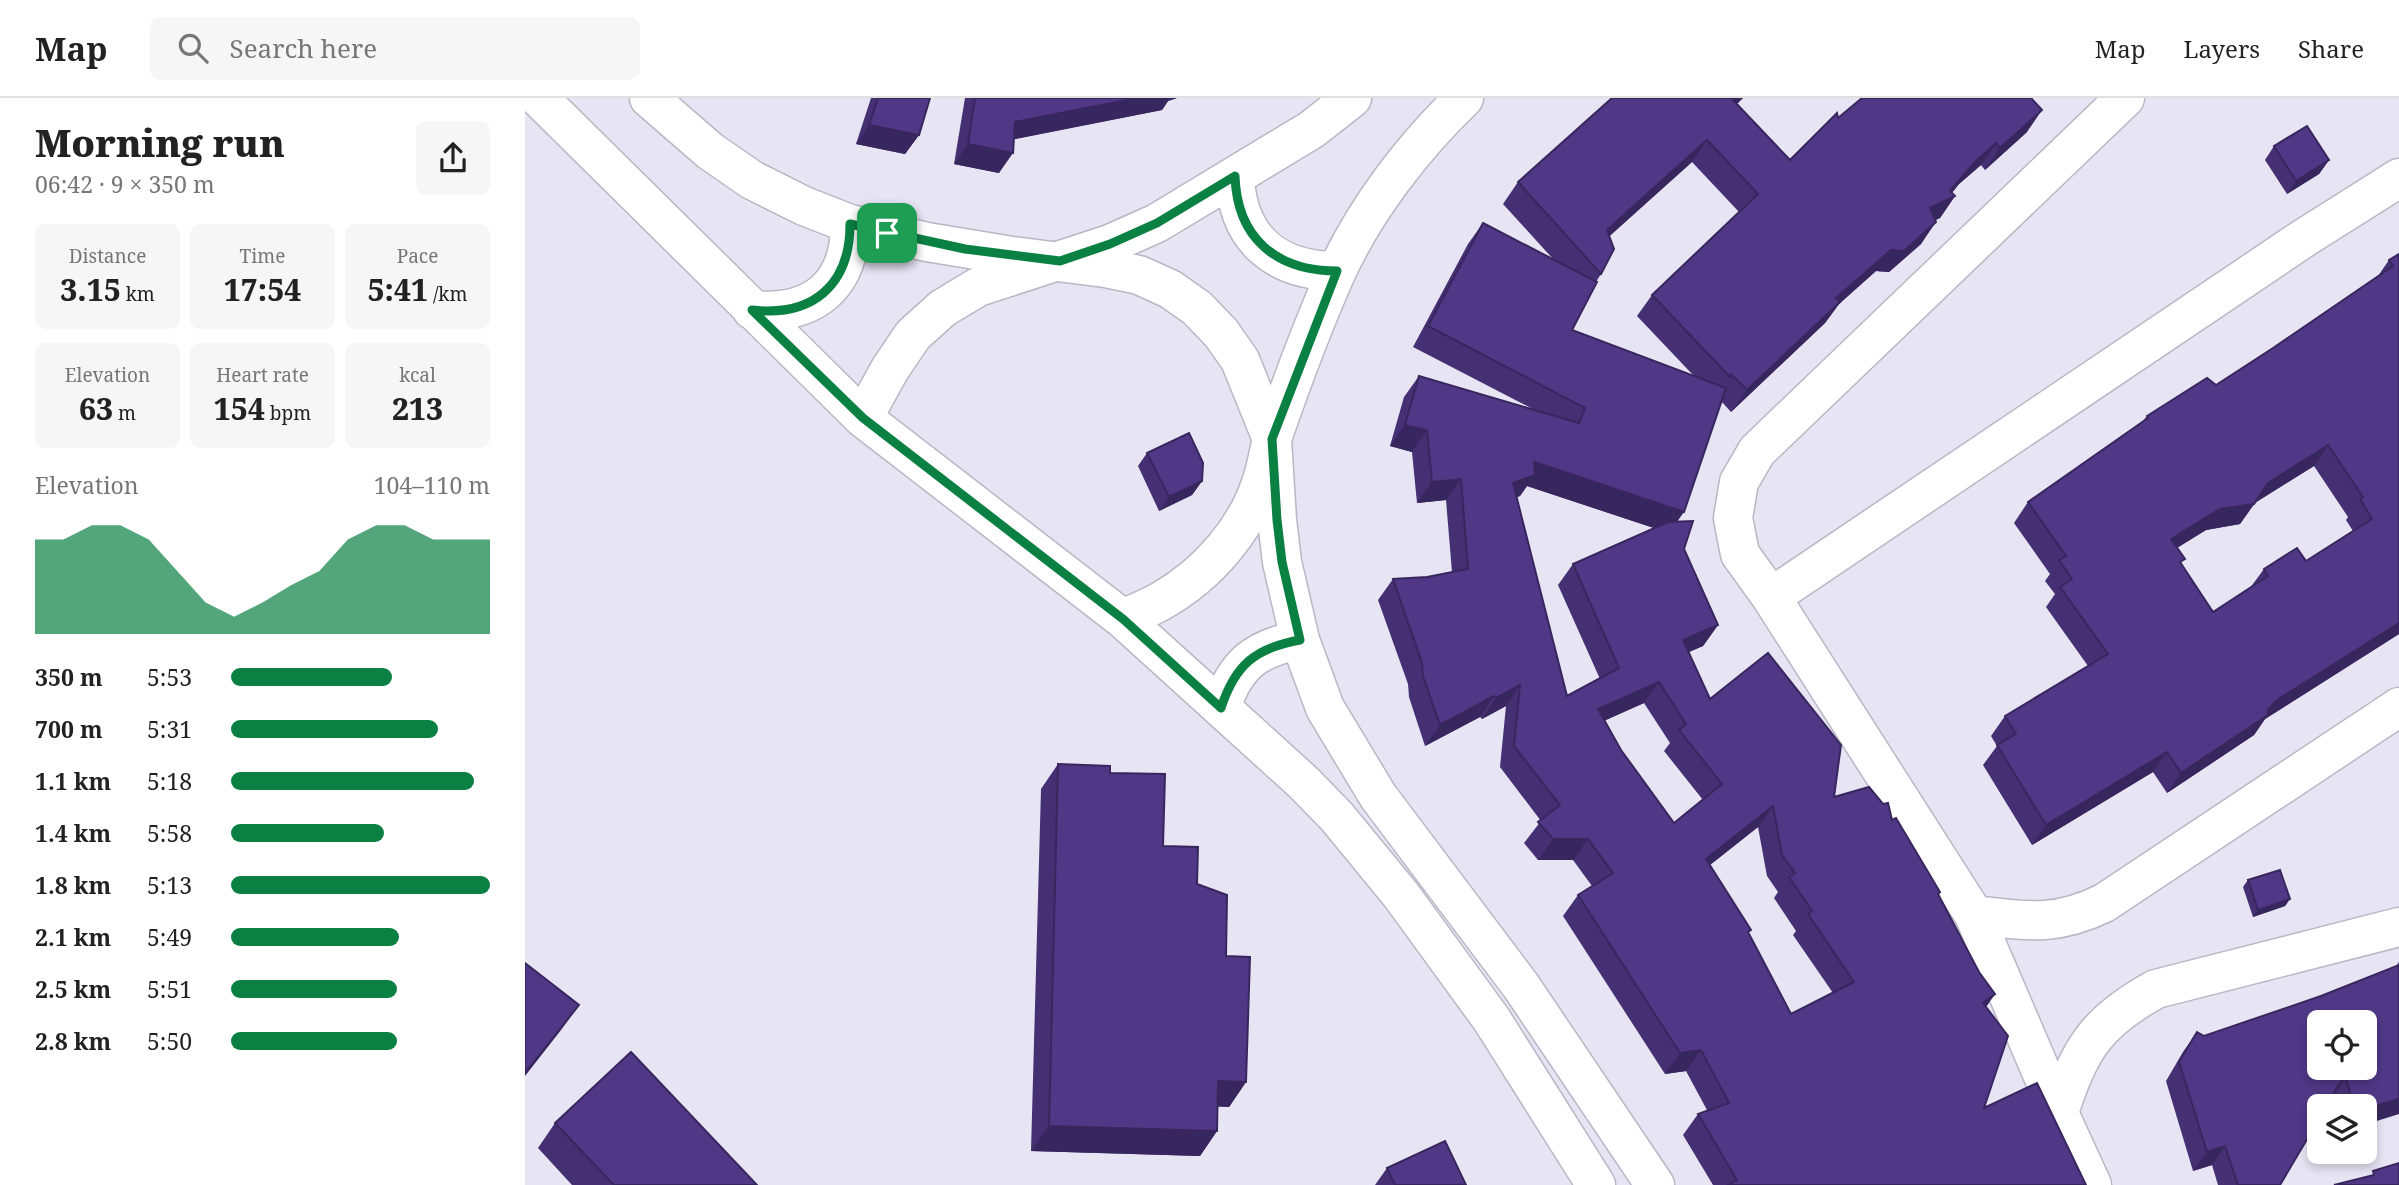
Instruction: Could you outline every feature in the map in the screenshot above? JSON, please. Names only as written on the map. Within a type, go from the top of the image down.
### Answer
[{"type":"street","points":[[539,98],[863,418],[1123,619],[1337,817],[1401,895],[1492,1020],[1596,1185]]},
{"type":"street","points":[[649,98],[710,151],[752,180],[804,206],[850,224],[965,249],[1060,261],[1139,275],[1170,289],[1197,308],[1221,333],[1240,360],[1272,439],[1282,562],[1300,640],[1325,708],[1378,796],[1521,986],[1655,1185]]},
{"type":"street","points":[[863,418],[890,369],[913,335],[943,308],[978,287],[1110,244],[1157,223],[1311,130],[1352,98]]},
{"type":"street","points":[[1123,619],[1161,602],[1194,579],[1223,550],[1246,516],[1263,479],[1272,439],[1337,271],[1377,201],[1426,137],[1464,98]]},
{"type":"street","points":[[2092,1185],[1974,915],[1771,597],[1740,554],[1733,518],[1739,482],[1757,451],[2125,98]]},
{"type":"street","points":[[1235,176],[1240,211],[1257,241],[1285,262],[1302,268],[1337,271]]},
{"type":"street","points":[[1771,597],[2304,238],[2399,178]]},
{"type":"street","points":[[752,310],[774,312],[796,309],[815,299],[832,285],[843,267],[850,246],[850,224]]},
{"type":"street","points":[[1221,708],[1228,687],[1240,668],[1258,653],[1278,644],[1300,640]]},
{"type":"street","points":[[1974,915],[2040,922],[2061,919],[2094,908],[2399,708]]},
{"type":"street","points":[[2059,1113],[2081,1054],[2101,1027],[2126,1005],[2156,989],[2399,927]]},
{"type":"building","points":[[878,98],[930,98],[919,135],[869,125]]},
{"type":"building","points":[[975,98],[1137,98],[1015,122],[1013,153],[968,144]]},
{"type":"building","points":[[1612,98],[1735,98],[1733,100],[1790,160],[1837,113],[1838,118],[1862,98],[2031,98],[2042,110],[2000,148],[1996,143],[1974,163],[1950,191],[1955,196],[1930,208],[1936,222],[1904,251],[1891,250],[1836,298],[1840,302],[1747,390],[1731,374],[1730,377],[1652,295],[1758,194],[1707,140],[1607,230],[1614,249],[1601,274],[1518,182]]},
{"type":"building","points":[[2307,126],[2329,160],[2296,181],[2274,146]]},
{"type":"building","points":[[1483,223],[1597,282],[1572,330],[1726,388],[1684,512],[1534,462],[1535,475],[1513,483],[1567,696],[1619,668],[1573,564],[1668,522],[1693,521],[1684,549],[1718,625],[1683,640],[1710,699],[1768,653],[1841,745],[1834,797],[1869,787],[1883,804],[1888,803],[1892,820],[1896,818],[1940,892],[1938,894],[1979,972],[1995,994],[1983,1003],[2008,1036],[1984,1108],[2037,1083],[2086,1185],[1728,1185],[1737,1180],[1698,1114],[1729,1103],[1701,1050],[1680,1053],[1578,895],[1613,873],[1588,839],[1553,839],[1538,822],[1560,805],[1514,746],[1520,685],[1440,725],[1393,579],[1427,577],[1468,569],[1461,479],[1432,482],[1427,430],[1405,425],[1419,376],[1579,423],[1585,408],[1428,326]],"holes":[[[1659,682],[1686,724],[1679,730],[1722,784],[1674,823],[1621,750],[1598,709]],[[1773,806],[1782,855],[1795,873],[1789,877],[1812,911],[1808,914],[1854,982],[1791,1014],[1748,932],[1751,930],[1706,859]]]},
{"type":"building","points":[[2399,254],[2399,623],[2277,700],[2268,710],[2268,715],[2181,773],[2167,752],[2046,825],[1997,745],[2016,734],[2005,716],[2108,654],[2060,587],[2072,579],[2059,560],[2066,556],[2028,502],[2148,418],[2147,416],[2207,378],[2216,385],[2273,348],[2393,266],[2389,260]],"holes":[[[2328,445],[2363,497],[2360,499],[2372,519],[2306,561],[2297,548],[2264,569],[2268,576],[2213,612],[2180,562],[2185,559],[2171,539],[2220,509],[2254,504],[2268,483]]]},
{"type":"building","points":[[1189,433],[1203,463],[1202,481],[1169,497],[1147,453]]},
{"type":"building","points":[[1058,764],[1110,766],[1110,773],[1165,774],[1163,846],[1198,847],[1197,884],[1227,895],[1226,956],[1250,957],[1246,1082],[1218,1081],[1217,1131],[1049,1126]]},
{"type":"building","points":[[2280,870],[2290,899],[2258,910],[2248,880]]},
{"type":"building","points":[[525,963],[579,1005],[525,1073]]},
{"type":"building","points":[[2399,965],[2399,1099],[2377,1105],[2377,1094],[2351,1094],[2346,1080],[2377,1080],[2377,1010],[2307,1010],[2307,1080],[2342,1080],[2333,1094],[2307,1094],[2307,1139],[2280,1185],[2238,1185],[2225,1146],[2207,1152],[2179,1062],[2197,1032],[2204,1036],[2321,996]]},
{"type":"building","points":[[631,1052],[757,1185],[614,1185],[555,1123]]},
{"type":"building","points":[[1445,1141],[1466,1185],[1395,1185],[1387,1168]]},
{"type":"building","points":[[2399,1163],[2399,1185],[2334,1185],[2374,1175],[2373,1171]]},
{"type":"route","points":[[1235,176],[1240,211],[1257,241],[1285,262],[1319,271],[1337,271],[1272,439],[1282,562],[1300,640],[1278,644],[1258,653],[1240,668],[1228,687],[1221,708],[1123,619],[863,418],[752,310],[774,312],[796,309],[815,299],[832,285],[843,267],[850,246],[850,224],[887,233],[1012,257],[1060,261],[1110,244],[1157,223],[1235,176]]}]
